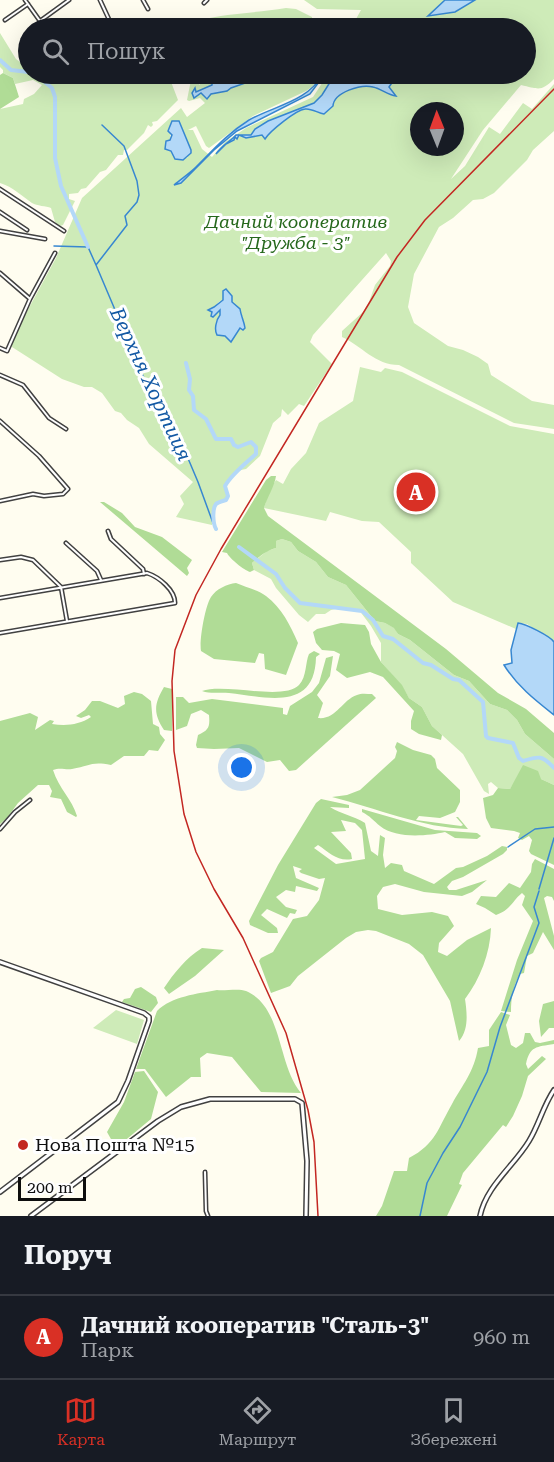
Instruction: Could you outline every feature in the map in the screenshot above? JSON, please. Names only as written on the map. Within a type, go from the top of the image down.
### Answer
[{"type":"street","points":[[26,0],[38,18]]},
{"type":"street","points":[[44,18],[69,0]]},
{"type":"street","points":[[100,0],[108,18]]},
{"type":"street","points":[[143,0],[148,9]]},
{"type":"street","points":[[5,20],[28,4]]},
{"type":"street","points":[[0,189],[64,231]]},
{"type":"street","points":[[0,212],[27,230]]},
{"type":"street","points":[[0,231],[45,239]]},
{"type":"street","points":[[0,348],[7,351],[30,299],[55,253]]},
{"type":"street","points":[[0,273],[30,299]]},
{"type":"street","points":[[0,375],[23,385],[49,418],[66,429]]},
{"type":"street","points":[[0,422],[39,456],[68,490],[63,494],[44,496],[31,494],[0,501]]},
{"type":"street","points":[[108,531],[111,539],[143,568],[144,574]]},
{"type":"street","points":[[66,543],[97,571],[102,580]]},
{"type":"street","points":[[2,559],[21,557],[33,560],[62,588],[67,621]]},
{"type":"street","points":[[0,598],[144,574],[153,575],[173,593],[175,603],[0,633]]},
{"type":"street","points":[[0,829],[30,800]]},
{"type":"street","points":[[0,962],[144,1013],[149,1017],[139,1052],[118,1102],[0,1192]]},
{"type":"street","points":[[480,1216],[486,1197],[522,1152],[537,1127],[554,1090]]},
{"type":"street","points":[[31,1216],[158,1121],[181,1107],[210,1099],[295,1099],[301,1102],[304,1113],[306,1216]]},
{"type":"street","points":[[206,1172],[208,1216]]},
{"type":"green space","name":"Дачний кооператив \"Дружба - 3\"","points":[[304,0],[554,0],[554,79],[546,86],[539,88],[521,85],[483,130],[451,179],[465,166],[489,127],[500,134],[523,103],[532,109],[554,84],[554,131],[533,150],[527,160],[494,193],[483,199],[473,200],[439,227],[414,274],[408,307],[414,323],[448,346],[478,357],[488,364],[491,375],[532,401],[554,405],[554,429],[514,423],[399,365],[376,359],[342,337],[342,331],[363,312],[375,285],[390,266],[391,261],[386,253],[313,335],[310,342],[332,364],[304,406],[299,404],[288,415],[282,409],[281,416],[273,423],[260,456],[229,480],[225,486],[228,496],[226,500],[215,506],[215,518],[212,525],[176,517],[184,504],[180,496],[193,482],[149,444],[139,428],[121,413],[115,411],[102,393],[92,387],[84,387],[62,379],[12,347],[12,339],[56,258],[82,198],[181,108],[187,117],[205,103],[200,98],[187,100],[190,84],[314,84],[306,91],[253,116],[209,148],[196,126],[188,130],[193,130],[202,149],[212,157],[225,142],[246,128],[313,97],[321,84],[536,84],[536,18],[357,18],[361,10],[317,9]],"holes":[[[172,121],[179,121],[191,150],[187,158],[175,159],[170,140],[171,126]],[[223,300],[243,317],[241,328],[230,340],[217,327],[216,322],[220,309],[211,316],[216,306]]]},
{"type":"green space","points":[[286,8],[296,9],[312,18],[210,18]]},
{"type":"green space","points":[[0,33],[18,60],[18,83],[15,84],[13,78],[3,73],[0,67]]},
{"type":"green space","points":[[3,73],[13,78],[19,97],[0,109],[0,75]]},
{"type":"green space","points":[[40,84],[172,84],[178,100],[157,121],[152,122],[151,127],[148,125],[144,133],[127,150],[124,150],[123,155],[118,155],[106,170],[100,172],[86,188],[81,189],[78,193],[69,194],[69,199],[75,201],[63,225],[60,226],[55,222],[51,208],[36,205],[0,183],[0,109],[23,104],[24,99],[34,94],[42,85]]},
{"type":"green space","points":[[360,367],[381,372],[385,368],[402,372],[510,426],[554,434],[554,642],[527,624],[518,623],[516,629],[453,602],[411,563],[411,552],[379,522],[362,521],[330,512],[326,521],[264,508],[269,491],[276,480],[283,484],[291,469],[306,453],[319,423],[353,401]]},
{"type":"green space","points":[[271,476],[276,476],[264,508],[268,516],[446,649],[498,693],[526,709],[554,733],[554,759],[525,734],[517,720],[507,710],[490,704],[469,681],[454,675],[410,640],[398,634],[394,628],[375,621],[346,585],[328,577],[316,562],[298,551],[291,542],[282,539],[276,541],[276,548],[263,554],[252,563],[254,570],[250,572],[237,564],[227,553],[222,552],[266,480]]},
{"type":"green space","points":[[100,502],[122,513],[135,527],[162,537],[192,560],[187,568],[189,573],[187,576]]},
{"type":"green space","points":[[282,539],[291,542],[298,551],[316,562],[328,577],[346,585],[375,621],[395,628],[398,634],[410,640],[454,675],[469,681],[490,704],[507,710],[517,720],[525,734],[554,759],[554,785],[541,779],[516,780],[510,789],[498,788],[491,782],[488,784],[489,794],[484,791],[463,754],[432,726],[422,707],[409,698],[381,662],[381,643],[359,610],[344,607],[331,610],[325,614],[316,614],[308,622],[299,615],[271,579],[254,570],[252,563],[267,551],[276,548],[276,541]]},
{"type":"green space","points":[[236,583],[266,596],[277,606],[289,623],[298,643],[286,675],[265,669],[264,654],[259,653],[255,663],[214,659],[201,651],[203,624],[211,597],[222,587]]},
{"type":"green space","points":[[341,623],[365,625],[371,644],[381,662],[402,685],[409,698],[422,707],[432,726],[442,735],[441,740],[419,734],[411,729],[414,711],[383,677],[370,672],[347,678],[336,670],[340,654],[322,650],[316,643],[313,632]]},
{"type":"green space","points":[[314,651],[320,654],[316,657],[313,675],[307,686],[298,694],[273,698],[202,691],[225,689],[281,692],[291,690],[302,681],[309,654]]},
{"type":"green space","points":[[333,656],[330,676],[317,695],[323,703],[318,718],[330,716],[359,694],[372,694],[376,698],[296,770],[289,771],[280,760],[267,762],[239,748],[197,748],[198,735],[207,730],[209,722],[209,715],[201,710],[191,714],[187,726],[176,730],[176,697],[183,697],[189,703],[212,699],[283,708],[283,714],[287,715],[290,706],[312,692],[319,683],[326,658]]},
{"type":"green space","points":[[164,687],[172,689],[172,731],[164,730],[156,708]]},
{"type":"green space","points":[[134,692],[142,694],[151,701],[153,724],[159,727],[160,734],[165,740],[158,751],[149,750],[144,756],[124,756],[111,765],[95,764],[53,770],[77,816],[67,812],[61,799],[50,797],[52,791],[49,785],[38,785],[0,824],[0,721],[30,713],[38,717],[35,730],[50,720],[54,721],[52,724],[77,723],[91,717],[89,715],[81,718],[76,716],[92,701],[100,701],[118,708],[125,704],[124,696]]},
{"type":"green space","points":[[397,742],[431,755],[435,759],[437,768],[460,790],[460,802],[455,812],[440,818],[419,816],[416,820],[461,826],[463,825],[456,817],[458,817],[468,829],[416,821],[332,797],[360,790],[395,758]]},
{"type":"green space","points":[[523,765],[538,771],[541,779],[554,785],[554,865],[531,854],[529,851],[532,840],[529,836],[522,840],[518,838],[520,833],[491,828],[486,818],[483,798],[493,795],[498,788],[510,789]]},
{"type":"green space","points":[[321,799],[349,805],[349,808],[330,807],[365,823],[371,851],[378,856],[380,835],[385,838],[383,855],[385,868],[391,863],[402,865],[404,871],[434,884],[456,868],[487,856],[502,846],[507,847],[503,854],[452,881],[447,887],[449,890],[487,880],[472,892],[462,896],[424,892],[395,884],[383,887],[377,896],[378,909],[402,915],[432,912],[448,916],[454,926],[439,943],[438,952],[447,956],[467,940],[491,928],[489,947],[483,966],[465,999],[466,1027],[459,1041],[450,1001],[423,955],[409,944],[376,931],[356,932],[298,976],[290,986],[271,993],[259,961],[273,952],[293,919],[307,916],[319,900],[325,878],[319,879],[301,873],[299,871],[302,869],[293,866],[296,878],[319,888],[317,891],[296,886],[295,892],[286,890],[276,897],[286,907],[297,910],[295,914],[290,913],[287,918],[267,909],[261,915],[277,928],[278,933],[268,933],[250,925],[249,921],[278,865],[316,803]],"holes":[[[341,820],[355,823],[362,830],[365,859],[336,864],[314,848],[318,845],[338,858],[352,859],[351,853],[331,832],[346,831]]]},
{"type":"green space","points":[[362,809],[435,830],[477,833],[481,836],[477,839],[455,838],[445,832],[430,835],[394,833],[380,826],[362,812]]},
{"type":"green space","points":[[535,859],[554,869],[554,901],[552,897],[544,898],[554,936],[554,950],[543,932],[533,953],[527,956],[524,973],[520,974],[516,983],[511,1012],[501,1011],[517,960],[533,921],[522,905],[525,896],[522,893],[508,908],[496,915],[476,904],[481,896],[496,897],[509,883],[520,888],[531,872]]},
{"type":"green space","points":[[202,948],[224,950],[195,976],[169,994],[164,988],[168,982],[186,961]]},
{"type":"green space","points":[[141,987],[156,997],[158,1003],[151,1012],[122,1002],[130,998],[135,989]]},
{"type":"green space","points":[[217,990],[246,991],[258,999],[267,1010],[287,1067],[301,1093],[261,1092],[232,1057],[207,1053],[200,1058],[201,1077],[191,1077],[166,1097],[145,1069],[136,1069],[157,1011],[177,999]]},
{"type":"green space","points":[[554,1001],[554,1028],[549,1028],[541,1037],[539,1021],[543,1004]]},
{"type":"green space","points":[[116,1010],[144,1020],[137,1044],[93,1028]]},
{"type":"green space","points":[[501,1012],[510,1015],[506,1025],[511,1045],[516,1048],[523,1043],[525,1033],[530,1033],[535,1042],[554,1040],[554,1044],[535,1048],[530,1054],[526,1064],[528,1069],[542,1056],[546,1059],[528,1076],[513,1116],[506,1127],[503,1125],[463,1173],[459,1184],[462,1185],[447,1216],[376,1216],[382,1206],[394,1171],[407,1171],[409,1158],[431,1141],[471,1071],[478,1048],[489,1046],[489,1030]]},
{"type":"green space","points":[[144,1071],[158,1092],[151,1119],[116,1148],[107,1132],[124,1102],[135,1072]]},
{"type":"water","points":[[445,0],[475,0],[455,12],[428,16]]},
{"type":"water","points":[[242,84],[227,91],[211,94],[207,99],[201,93],[194,98],[192,93],[195,88],[196,92],[212,85]]},
{"type":"water","points":[[318,84],[310,94],[237,131],[181,183],[174,185],[241,125]]},
{"type":"water","points":[[329,84],[391,84],[389,87],[396,96],[368,86],[355,88],[338,97],[333,106],[324,114],[307,109],[301,110],[277,126],[265,139],[262,135],[246,138],[239,135],[251,135],[255,129],[268,121],[314,103]]},
{"type":"water","points":[[172,121],[179,121],[191,150],[191,153],[183,160],[175,159],[171,151],[165,149],[166,141],[170,140],[172,135],[168,131]]},
{"type":"water","points":[[236,135],[239,135],[237,139],[235,137],[216,154],[221,148]]},
{"type":"water","points":[[226,289],[232,296],[232,302],[240,309],[245,328],[243,330],[240,328],[231,342],[225,336],[216,333],[220,310],[213,317],[212,312],[208,310],[223,300],[223,291]]},
{"type":"water","points":[[518,623],[538,631],[554,642],[554,715],[521,686],[504,665],[512,663],[511,650]]},
{"type":"waterway","name":"Верхня Хортиця","points":[[0,60],[11,70],[18,71]]},
{"type":"waterway","name":"Верхня Хортиця","points":[[47,84],[52,88],[55,97],[55,158],[61,186],[88,247]]},
{"type":"waterway","name":"Верхня Хортиця","points":[[102,125],[124,146],[137,181],[139,195],[137,202],[125,216],[127,225],[96,265],[149,390],[168,411],[213,523]]},
{"type":"waterway","points":[[54,246],[88,247],[96,265]]},
{"type":"waterway","name":"Верхня Хортиця","points":[[186,363],[194,410],[206,419],[216,439],[231,439],[238,447],[251,442],[256,447],[256,454],[235,473],[225,486],[228,496],[226,500],[215,506],[213,516],[216,529]]},
{"type":"waterway","name":"Верхня Хортиця","points":[[239,547],[276,574],[285,588],[300,603],[362,611],[373,620],[383,636],[393,639],[423,663],[459,680],[483,702],[488,738],[513,743],[519,758],[523,761],[540,758],[554,768]]},
{"type":"waterway","points":[[508,847],[535,829],[554,827]]},
{"type":"waterway","points":[[539,889],[554,838]]},
{"type":"waterway","points":[[420,1216],[427,1183],[460,1127],[487,1072],[500,1027],[539,923],[534,907],[539,891]]},
{"type":"railway","points":[[318,1216],[314,1142],[308,1110],[286,1033],[243,938],[214,889],[196,852],[184,814],[174,751],[172,681],[175,650],[196,595],[221,549],[397,257],[425,220],[554,89]]},
{"type":"place","name":"Дачний кооператив \"Сталь-3\"","points":[[416,492]]},
{"type":"place","name":"Нова Пошта №15","points":[[23,1145]]}]
